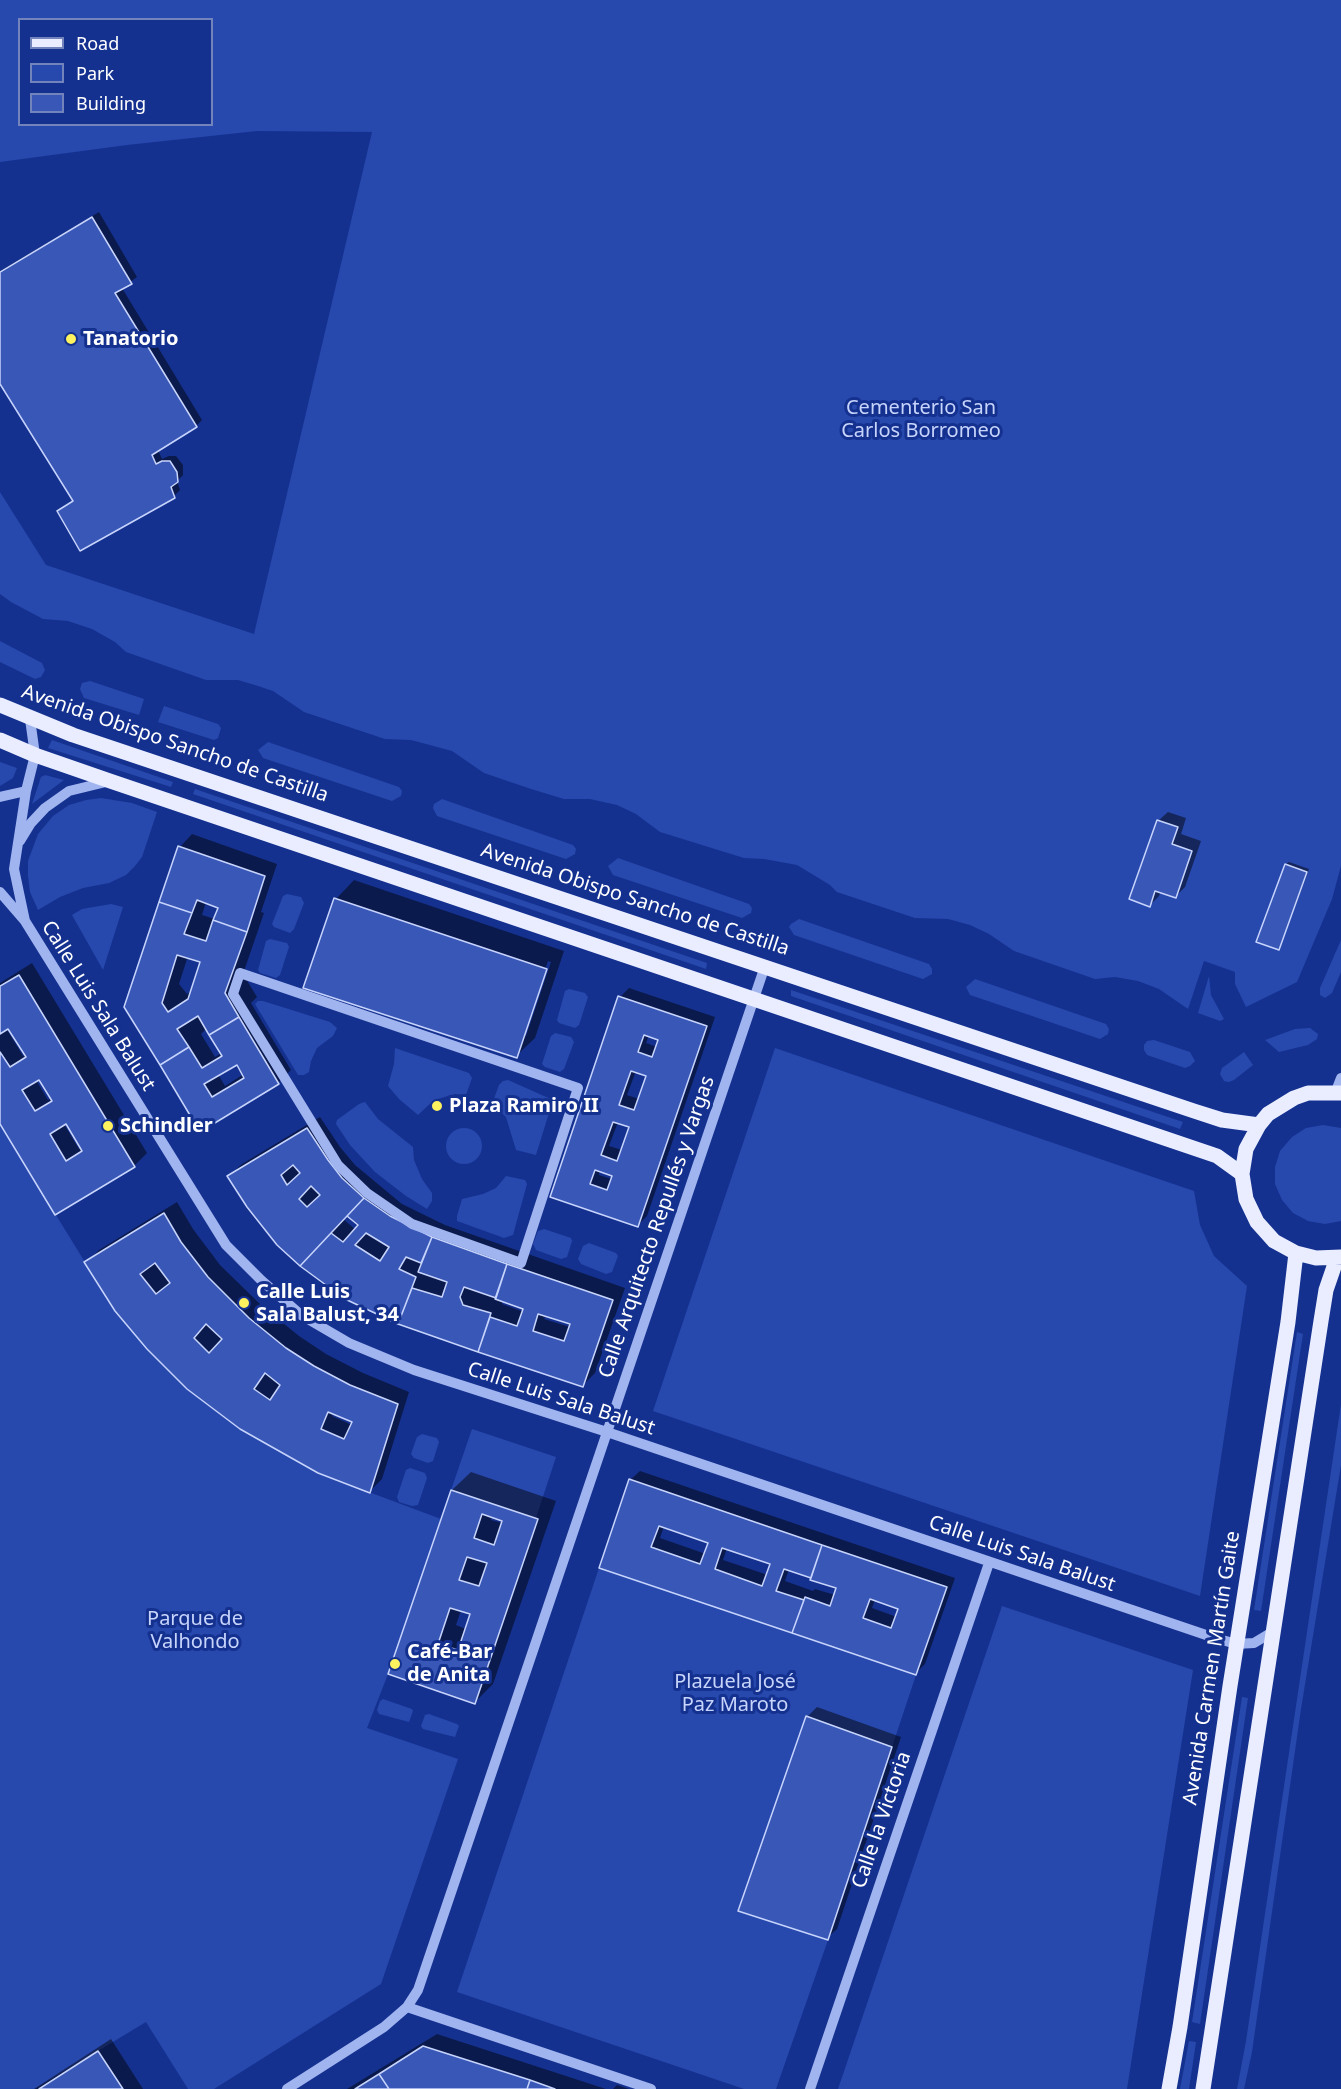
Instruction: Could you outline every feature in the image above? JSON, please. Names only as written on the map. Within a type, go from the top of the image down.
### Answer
[{"type":"main road","name":"Avenida Obispo Sancho de Castilla","points":[[0,705],[94,742],[1194,1112],[1222,1120],[1258,1125]]},
{"type":"main road","points":[[0,741],[110,781],[1216,1156],[1242,1174]]},
{"type":"main road","points":[[1203,2089],[1326,1290],[1339,1258],[1316,1258],[1296,1253],[1274,1241],[1257,1222],[1246,1199],[1242,1174],[1246,1149],[1258,1125],[1274,1110],[1308,1093],[1339,1087]]},
{"type":"main road","name":"Avenida Carmen Martín Gaite","points":[[1169,2089],[1236,1644],[1288,1322],[1296,1253]]},
{"type":"street","name":"Calle Luis Sala Balust","points":[[25,921],[14,869],[26,791],[35,755],[30,718]]},
{"type":"street","points":[[16,846],[31,823],[69,791],[110,781]]},
{"type":"street","points":[[0,798],[26,791]]},
{"type":"street","name":"Calle Luis Sala Balust","points":[[0,892],[25,921],[226,1245],[301,1315],[350,1343],[414,1371],[607,1432],[989,1563],[1236,1644]]},
{"type":"street","name":"Calle Arquitecto Repullés y Vargas","points":[[286,2089],[384,2027],[407,2007],[418,1990],[428,1967],[765,966]]},
{"type":"street","points":[[240,974],[578,1088],[523,1257],[521,1263],[412,1224],[367,1193],[338,1165],[233,994],[240,974]]},
{"type":"street","name":"Calle la Victoria","points":[[810,2089],[989,1563]]},
{"type":"street","points":[[1236,1644],[1254,1643],[1274,1631]]},
{"type":"street","points":[[407,2007],[651,2089]]},
{"type":"green space","name":"Cementerio San Carlos Borromeo","points":[[0,0],[1341,0],[1341,866],[1332,899],[1297,982],[1246,1007],[1235,984],[1235,972],[1204,961],[1188,1009],[1159,989],[1138,981],[1115,977],[1095,979],[1014,951],[989,934],[970,925],[948,919],[915,918],[837,892],[830,885],[797,865],[744,858],[660,832],[636,814],[617,805],[590,799],[564,799],[531,789],[484,773],[452,751],[411,740],[385,739],[304,712],[273,691],[258,686],[238,680],[206,680],[126,652],[115,642],[92,629],[68,621],[43,619],[11,602],[0,594],[0,492],[46,565],[254,634],[372,132],[257,131],[0,162]]},
{"type":"green space","points":[[0,641],[42,663],[45,670],[41,677],[35,679],[0,662]]},
{"type":"green space","points":[[90,681],[144,699],[139,715],[84,698],[80,689],[82,683]]},
{"type":"green space","points":[[164,706],[218,724],[221,728],[218,738],[214,740],[158,722]]},
{"type":"green space","points":[[52,740],[173,782],[171,787],[48,748]]},
{"type":"green space","points":[[268,742],[399,787],[402,791],[401,796],[392,801],[263,758],[258,750]]},
{"type":"green space","points":[[0,762],[17,768],[13,778],[0,786]]},
{"type":"green space","points":[[45,775],[64,780],[32,804],[41,777]]},
{"type":"green space","points":[[195,789],[707,963],[706,969],[193,794]]},
{"type":"green space","points":[[101,798],[132,803],[157,812],[142,857],[126,875],[109,883],[83,888],[60,897],[38,910],[30,892],[28,861],[38,834],[53,816],[69,805]]},
{"type":"green space","points":[[442,799],[573,845],[576,849],[575,854],[566,859],[437,816],[433,808],[434,804]]},
{"type":"green space","points":[[618,858],[749,904],[752,908],[751,913],[742,918],[613,875],[608,866]]},
{"type":"green space","points":[[287,894],[301,897],[304,903],[294,929],[290,933],[272,924],[283,896]]},
{"type":"green space","points":[[111,904],[123,907],[103,970],[72,915],[82,909]]},
{"type":"green space","points":[[799,919],[929,964],[932,974],[923,979],[794,935],[789,927]]},
{"type":"green space","points":[[270,939],[287,943],[289,947],[280,975],[276,978],[260,973],[258,970],[266,941]]},
{"type":"green space","points":[[1341,940],[1341,972],[1332,993],[1325,998],[1320,995],[1320,988]]},
{"type":"green space","points":[[1209,976],[1211,995],[1224,1019],[1220,1021],[1198,1013]]},
{"type":"green space","points":[[975,979],[1106,1024],[1109,1029],[1108,1034],[1100,1039],[970,995],[966,987]]},
{"type":"green space","points":[[569,989],[585,993],[588,997],[579,1025],[575,1028],[559,1023],[557,1020],[565,991]]},
{"type":"green space","points":[[791,990],[1183,1122],[1180,1129],[791,996]]},
{"type":"green space","points":[[258,1001],[330,1022],[337,1028],[333,1036],[317,1048],[309,1072],[298,1075],[255,1004]]},
{"type":"green space","points":[[1310,1028],[1318,1034],[1317,1039],[1308,1045],[1279,1052],[1265,1040],[1295,1029]]},
{"type":"green space","points":[[555,1033],[571,1037],[574,1042],[564,1069],[560,1072],[542,1064],[551,1036]]},
{"type":"green space","points":[[1154,1040],[1190,1052],[1195,1061],[1185,1068],[1147,1055],[1144,1045],[1147,1041]]},
{"type":"green space","points":[[395,1048],[469,1073],[472,1078],[466,1095],[455,1094],[434,1100],[418,1115],[388,1086],[394,1064]]},
{"type":"green space","points":[[775,1048],[1194,1191],[1200,1225],[1214,1256],[1247,1286],[1200,1596],[653,1411]]},
{"type":"green space","points":[[1244,1052],[1253,1065],[1234,1080],[1224,1081],[1220,1074],[1222,1068]]},
{"type":"green space","points":[[508,1080],[553,1100],[536,1155],[516,1150],[506,1117],[492,1104],[499,1085]]},
{"type":"green space","points":[[365,1102],[378,1119],[413,1147],[414,1160],[422,1179],[432,1193],[432,1201],[427,1209],[375,1172],[350,1145],[336,1124],[337,1120]]},
{"type":"green space","name":"Parque de Valhondo","points":[[0,1124],[115,1311],[147,1349],[187,1389],[240,1429],[318,1473],[441,1519],[367,1728],[458,1759],[381,1984],[214,2089],[188,2089],[146,2022],[35,2089],[0,2089]]},
{"type":"green space","points":[[1323,1125],[1341,1128],[1341,1221],[1325,1224],[1308,1221],[1293,1213],[1282,1200],[1275,1184],[1275,1167],[1280,1151],[1292,1137],[1306,1128]]},
{"type":"green space","points":[[464,1128],[477,1133],[482,1146],[477,1159],[464,1164],[451,1159],[446,1146],[451,1133]]},
{"type":"green space","points":[[506,1176],[525,1180],[527,1184],[513,1235],[504,1238],[457,1221],[462,1199],[496,1188]]},
{"type":"green space","points":[[544,1229],[571,1238],[567,1257],[561,1259],[536,1250],[533,1244],[538,1231]]},
{"type":"green space","points":[[589,1243],[616,1253],[618,1256],[612,1272],[606,1274],[581,1264],[578,1259],[583,1246]]},
{"type":"green space","points":[[1297,1332],[1303,1334],[1261,1611],[1254,1610]]},
{"type":"green space","points":[[1341,1404],[1341,1465],[1301,1709],[1252,2052],[1244,2089],[1237,2089],[1246,2041]]},
{"type":"green space","points":[[472,1429],[556,1457],[536,1518],[451,1490]]},
{"type":"green space","points":[[422,1434],[437,1438],[439,1442],[433,1461],[428,1463],[414,1458],[411,1454],[417,1437]]},
{"type":"green space","points":[[410,1468],[425,1473],[427,1478],[418,1505],[412,1506],[399,1502],[397,1497],[406,1470]]},
{"type":"green space","name":"Plazuela José Paz Maroto","points":[[599,1568],[916,1675],[892,1747],[806,1716],[738,1910],[828,1940],[776,2089],[744,2089],[457,1992]]},
{"type":"green space","points":[[1002,1606],[1193,1670],[1127,2089],[838,2089]]},
{"type":"green space","points":[[1242,1697],[1248,1698],[1200,2024],[1192,2022]]},
{"type":"green space","points":[[383,1699],[412,1709],[409,1722],[379,1714],[377,1710]]},
{"type":"green space","points":[[429,1714],[457,1724],[459,1726],[455,1737],[423,1729],[421,1726],[425,1715]]},
{"type":"green space","points":[[1189,2041],[1196,2042],[1189,2089],[1180,2089]]},
{"type":"building","name":"Tanatorio","points":[[92,217],[132,284],[115,293],[197,427],[152,455],[156,464],[170,461],[177,472],[178,482],[171,487],[175,498],[80,551],[57,511],[73,501],[0,384],[0,272]]},
{"type":"building","points":[[1157,820],[1178,827],[1172,844],[1192,851],[1176,898],[1155,891],[1150,907],[1129,899]]},
{"type":"building","points":[[178,846],[265,876],[247,932],[213,920],[218,908],[197,900],[192,913],[159,902]]},
{"type":"building","points":[[1285,864],[1307,872],[1279,950],[1256,942]]},
{"type":"building","points":[[334,898],[547,969],[517,1058],[303,988]]},
{"type":"building","points":[[159,902],[192,913],[184,934],[206,941],[213,920],[247,932],[225,993],[239,1017],[209,1035],[198,1016],[177,1029],[189,1047],[160,1065],[124,1007]],"holes":[[[177,955],[200,962],[188,999],[168,1012],[162,1003]]]},
{"type":"building","points":[[19,975],[135,1167],[55,1215],[0,1124],[0,1052],[10,1067],[26,1057],[8,1029],[0,1034],[0,986]],"holes":[[[39,1080],[52,1101],[35,1111],[22,1090]],[[66,1124],[82,1151],[66,1161],[50,1134]]]},
{"type":"building","points":[[618,996],[707,1026],[638,1227],[550,1197]],"holes":[[[644,1035],[658,1040],[652,1057],[638,1052]],[[631,1071],[646,1076],[634,1110],[619,1105]],[[613,1122],[629,1127],[617,1161],[601,1155]],[[595,1170],[612,1176],[607,1190],[590,1184]]]},
{"type":"building","points":[[239,1017],[279,1084],[200,1132],[160,1065],[189,1047],[202,1068],[222,1056],[209,1035]],"holes":[[[237,1065],[244,1078],[212,1097],[204,1084]]]},
{"type":"building","points":[[307,1128],[342,1178],[364,1198],[300,1266],[277,1245],[247,1207],[227,1176]],"holes":[[[293,1165],[300,1173],[287,1185],[281,1175]],[[311,1186],[320,1195],[307,1207],[299,1199]]]},
{"type":"building","points":[[364,1198],[390,1216],[432,1237],[421,1263],[406,1257],[399,1269],[416,1277],[398,1324],[345,1299],[300,1266],[331,1233],[343,1242],[358,1225],[347,1216]],"holes":[[[366,1233],[389,1247],[380,1261],[355,1245]]]},
{"type":"building","points":[[164,1213],[181,1242],[208,1277],[249,1318],[286,1348],[314,1366],[350,1385],[398,1404],[370,1493],[318,1473],[240,1429],[187,1389],[147,1349],[115,1311],[84,1262]],"holes":[[[155,1263],[170,1283],[156,1294],[140,1274]],[[206,1324],[222,1339],[209,1353],[194,1338]],[[265,1373],[280,1385],[270,1400],[254,1389]],[[328,1412],[352,1422],[344,1439],[321,1429]]]},
{"type":"building","points":[[432,1237],[507,1264],[496,1298],[464,1287],[460,1297],[463,1305],[491,1313],[478,1352],[398,1324],[412,1288],[442,1297],[447,1282],[418,1272]]},
{"type":"building","points":[[507,1264],[613,1300],[583,1387],[478,1352],[490,1317],[517,1326],[523,1309],[495,1299]],"holes":[[[538,1314],[570,1324],[564,1341],[533,1331]]]},
{"type":"building","points":[[629,1479],[822,1545],[811,1578],[784,1569],[776,1591],[804,1600],[792,1633],[599,1568]],"holes":[[[659,1526],[708,1543],[700,1564],[651,1547]],[[722,1548],[770,1564],[762,1586],[715,1569]]]},
{"type":"building","points":[[451,1490],[538,1519],[475,1704],[388,1674]],"holes":[[[482,1514],[502,1521],[494,1545],[474,1538]],[[467,1557],[487,1563],[479,1586],[459,1580]],[[450,1608],[470,1614],[458,1650],[438,1644]]]},
{"type":"building","points":[[822,1545],[947,1587],[916,1675],[792,1633],[805,1597],[830,1606],[836,1588],[810,1580]],"holes":[[[870,1599],[898,1609],[891,1628],[863,1618]]]},
{"type":"building","points":[[806,1716],[892,1747],[828,1940],[738,1911]]},
{"type":"building","points":[[423,2046],[530,2080],[527,2089],[389,2089],[379,2074]]},
{"type":"building","points":[[98,2051],[123,2089],[39,2089]]},
{"type":"building","points":[[379,2074],[389,2089],[355,2089]]},
{"type":"building","points":[[530,2080],[555,2089],[527,2089]]},
{"type":"place","name":"Tanatorio","points":[[71,339]]},
{"type":"place","name":"Plaza Ramiro II","points":[[437,1106]]},
{"type":"place","name":"Schindler","points":[[108,1126]]},
{"type":"place","name":"Calle Luis Sala Balust, 34","points":[[244,1303]]},
{"type":"place","name":"Café-Bar de Anita","points":[[395,1664]]}]
